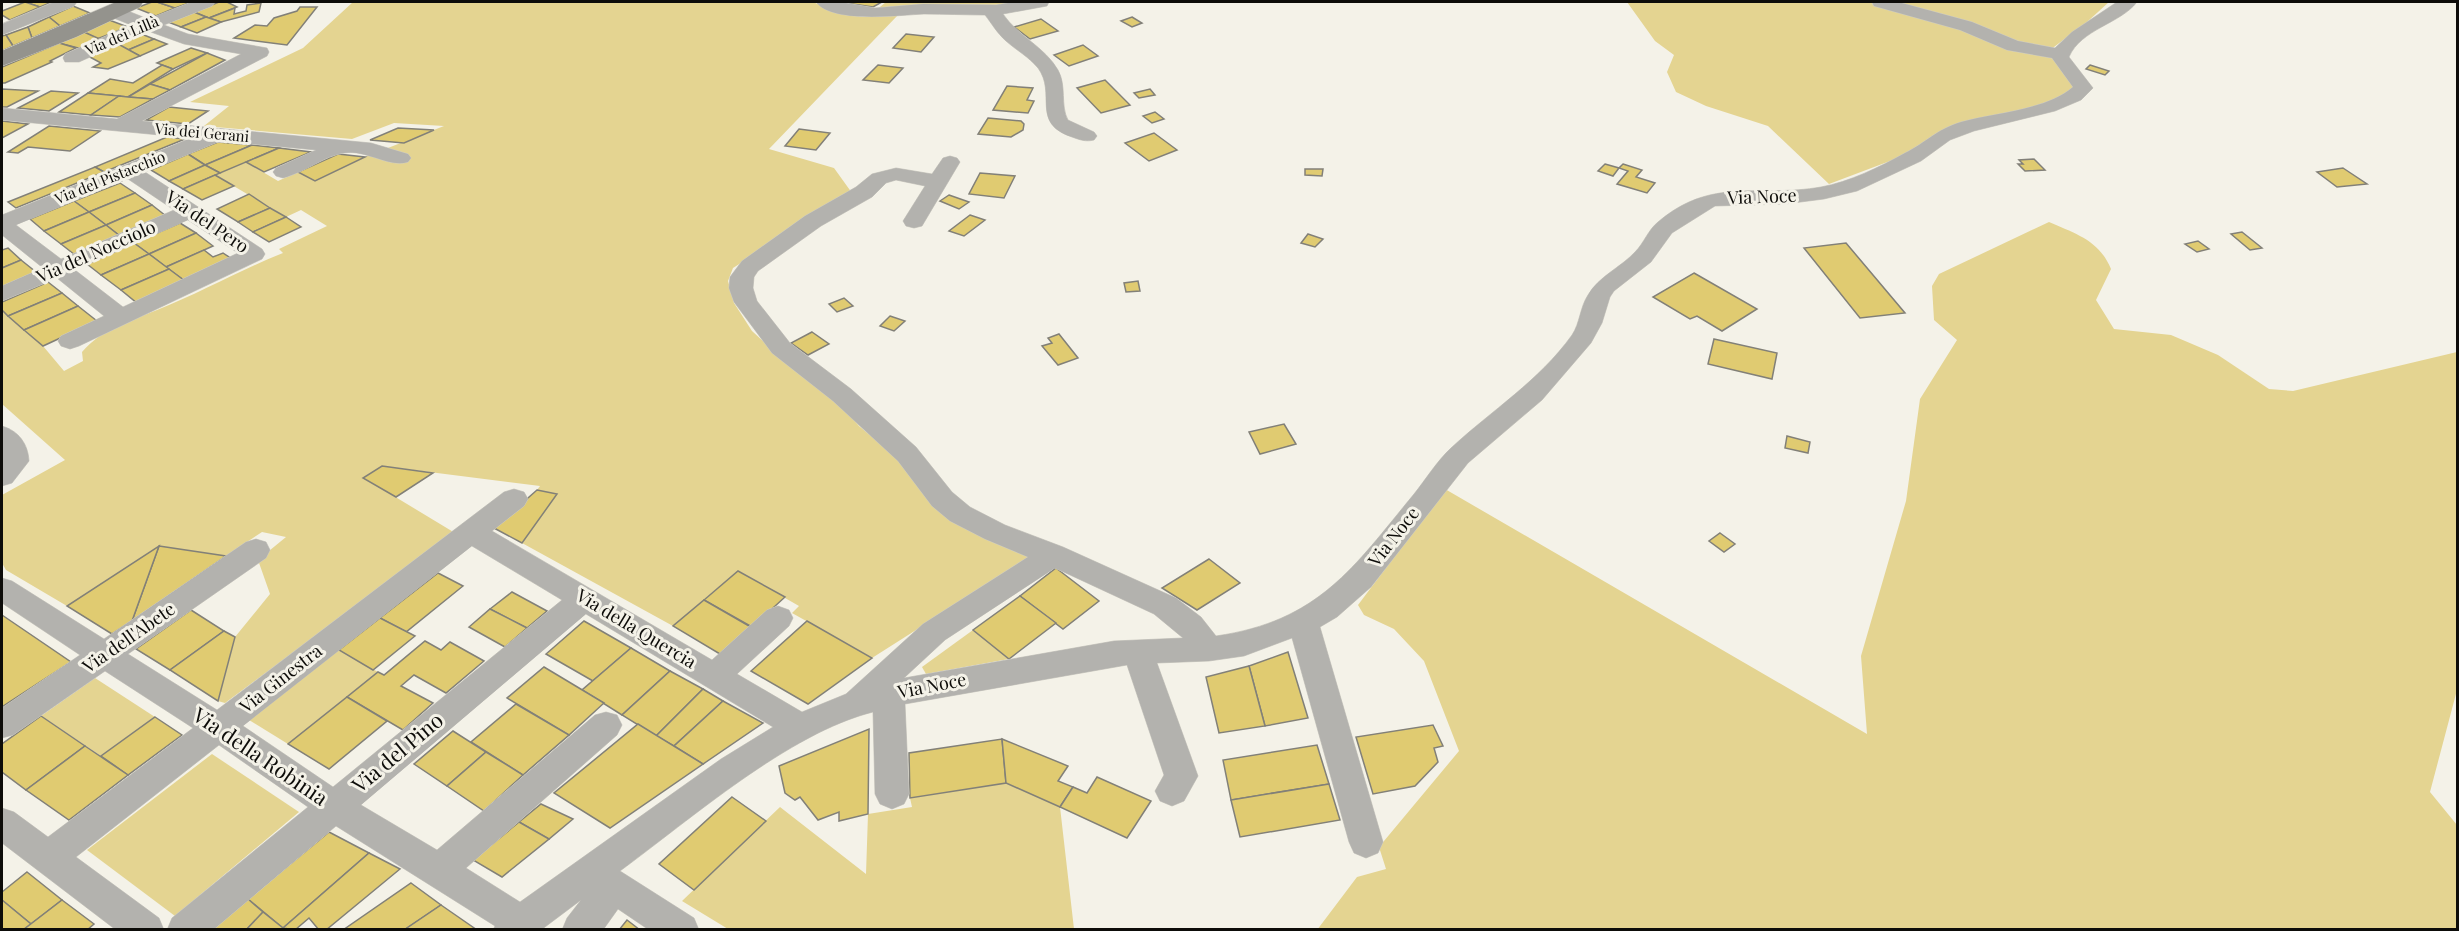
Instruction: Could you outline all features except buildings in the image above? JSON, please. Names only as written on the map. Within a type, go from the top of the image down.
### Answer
[{"type":"street","points":[[2,30],[68,2]]},
{"type":"street","points":[[2,59],[132,2]]},
{"type":"street","name":"Via dei Lillà","points":[[72,58],[206,2]]},
{"type":"street","points":[[825,2],[837,7],[875,13],[911,9],[990,10],[1041,2]]},
{"type":"street","points":[[1880,2],[1966,26],[2013,46],[2059,54],[2069,42],[2128,2]]},
{"type":"street","points":[[990,10],[1007,32],[1040,58],[1053,77],[1058,121],[1073,132],[1087,136]]},
{"type":"street","points":[[112,11],[184,39],[260,52],[120,125]]},
{"type":"street","name":"Via Noce","points":[[515,926],[602,879],[733,769],[800,727],[857,703],[889,695],[1114,654],[1209,649],[1244,644],[1303,622],[1326,609],[1361,579],[1459,456],[1533,394],[1582,338],[1590,323],[1598,297],[1606,286],[1643,256],[1664,228],[1710,200],[1785,198],[1824,193],[1849,186],[1914,157],[1943,136],[1967,127],[2048,107],[2074,96],[2083,88],[2059,54]]},
{"type":"street","name":"Via dei Gerani","points":[[2,114],[371,149],[400,158]]},
{"type":"street","name":"Via del Pistacchio","points":[[2,224],[218,134]]},
{"type":"street","points":[[283,172],[342,146]]},
{"type":"street","name":"Via del Pero","points":[[121,317],[254,254],[129,170]]},
{"type":"street","points":[[914,222],[944,172],[896,174],[879,178],[864,192],[813,220],[750,266],[742,277],[741,288],[746,302],[781,348],[842,395],[907,454],[942,499],[960,514],[995,532],[1053,555],[1165,606],[1190,625],[1209,649]]},
{"type":"street","name":"Via del Nocciolo","points":[[2,294],[190,211]]},
{"type":"street","points":[[2,224],[121,317],[70,341]]},
{"type":"street","points":[[2,435],[15,448],[16,461],[2,476]]},
{"type":"street","name":"Via Ginestra","points":[[48,858],[514,499]]},
{"type":"street","name":"Via della Quercia","points":[[471,532],[800,727]]},
{"type":"street","name":"Via dell'Abete","points":[[2,726],[256,550]]},
{"type":"street","points":[[857,703],[934,632],[1053,555]]},
{"type":"street","name":"Via della Robinia","points":[[3,592],[218,727],[333,806],[439,870],[515,926]]},
{"type":"street","name":"Via del Pino","points":[[185,930],[584,599]]},
{"type":"street","points":[[715,676],[778,618]]},
{"type":"street","points":[[1303,622],[1366,842]]},
{"type":"street","points":[[1138,652],[1180,776],[1173,791]]},
{"type":"street","points":[[889,695],[892,794]]},
{"type":"street","points":[[439,870],[606,724]]},
{"type":"street","points":[[2,823],[146,930]]},
{"type":"street","points":[[580,930],[602,879],[681,930]]},
{"type":"shaded area","points":[[353,2],[813,2],[827,8],[898,15],[769,149],[834,168],[852,193],[733,268],[728,281],[734,303],[752,331],[796,371],[834,396],[859,426],[906,465],[1031,557],[872,658],[792,613],[799,606],[738,571],[673,626],[522,543],[556,494],[537,490],[540,486],[382,466],[364,478],[455,533],[225,703],[218,701],[235,637],[270,594],[258,560],[286,537],[262,532],[226,556],[159,546],[67,606],[6,570],[2,563],[2,495],[65,460],[2,404],[2,310],[43,346],[64,371],[83,361],[82,352],[108,331],[283,253],[279,249],[327,226],[301,210],[286,217],[215,175],[246,162],[278,181],[298,172],[315,181],[365,157],[444,126],[394,123],[352,139],[204,126],[229,106],[190,102],[303,48]]},
{"type":"shaded area","points":[[886,2],[1027,2],[875,11]]},
{"type":"shaded area","points":[[1627,2],[1872,2],[2048,56],[2056,60],[2075,86],[2068,94],[1829,184],[1768,126],[1706,106],[1676,92],[1667,72],[1674,55],[1655,41]]},
{"type":"shaded area","points":[[1889,2],[2109,2],[2054,47],[2046,49],[2017,44]]},
{"type":"shaded area","points":[[2049,222],[2086,239],[2106,259],[2111,269],[2096,300],[2114,329],[2171,335],[2218,355],[2269,389],[2293,391],[2457,352],[2457,690],[2430,792],[2457,825],[2457,929],[1317,930],[1357,877],[1386,869],[1379,847],[1459,751],[1424,661],[1394,629],[1364,615],[1358,605],[1445,489],[1867,734],[1861,656],[1906,501],[1920,399],[1957,340],[1934,320],[1932,286],[1939,274]]},
{"type":"shaded area","points":[[973,630],[1009,659],[926,674],[922,667]]},
{"type":"shaded area","points":[[339,650],[378,672],[288,744],[249,720]]},
{"type":"shaded area","points":[[95,678],[155,717],[101,756],[41,716]]},
{"type":"shaded area","points":[[212,754],[299,812],[175,916],[87,850]]},
{"type":"shaded area","points":[[1006,783],[1060,807],[1074,929],[728,929],[682,901],[780,807],[866,874],[868,814],[912,807],[910,798]]}]
